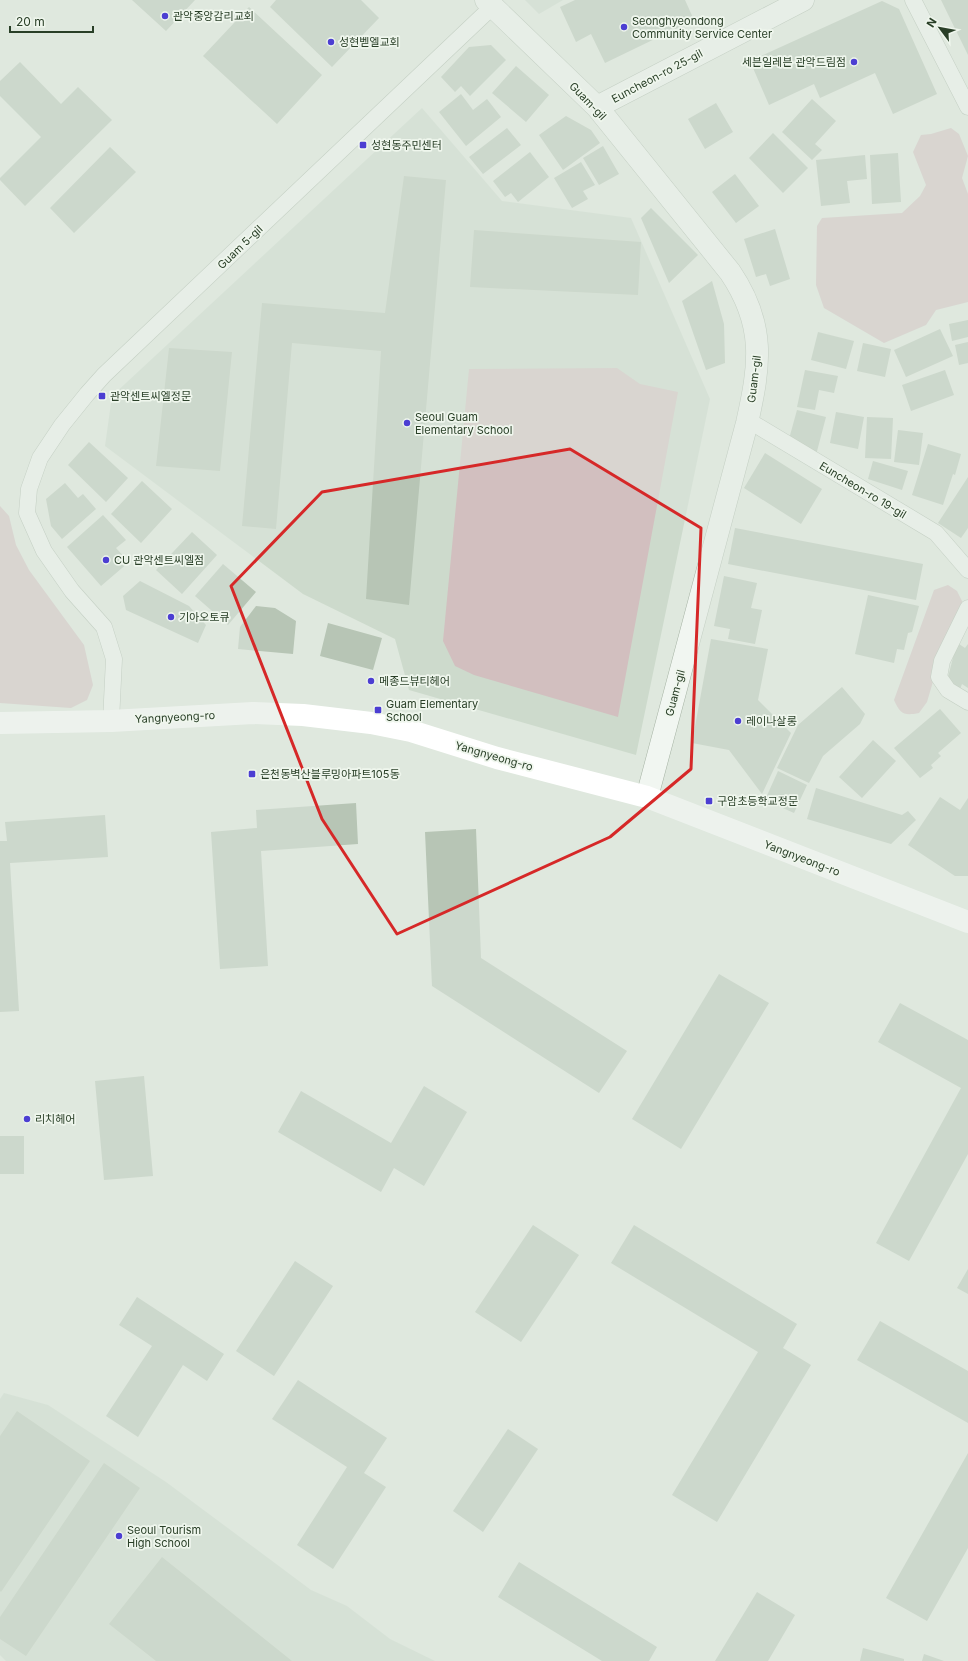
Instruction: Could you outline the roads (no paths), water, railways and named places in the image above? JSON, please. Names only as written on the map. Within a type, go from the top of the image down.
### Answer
[{"type":"main road","name":"Yangnyeong-ro","points":[[0,723],[111,721],[253,713],[304,715],[372,723],[411,731],[497,758],[647,797],[967,920]]},
{"type":"street","name":"Euncheon-ro 25-gil","points":[[597,107],[803,0]]},
{"type":"street","name":"Guam-gil","points":[[489,3],[597,107],[730,272],[745,298],[757,340],[758,355],[755,385],[747,423],[647,797]]},
{"type":"lane","points":[[913,0],[968,107]]},
{"type":"lane","name":"Guam 5-gil","points":[[111,721],[114,659],[104,627],[72,591],[44,551],[27,513],[29,489],[40,458],[62,425],[87,394],[489,3]]},
{"type":"lane","name":"Euncheon-ro 19-gil","points":[[747,423],[756,426],[936,533],[968,570]]},
{"type":"lane","points":[[968,608],[942,661],[939,677],[948,690],[968,702]]},
{"type":"place","name":"관악중앙감리교회","points":[[165,16]]},
{"type":"place","name":"Seonghyeondong Community Service Center","points":[[624,27]]},
{"type":"place","name":"성현벧엘교회","points":[[331,42]]},
{"type":"place","name":"세븐일레븐 관악드림점","points":[[854,62]]},
{"type":"place","name":"성현동주민센터","points":[[363,145]]},
{"type":"place","name":"관악센트씨엘정문","points":[[102,396]]},
{"type":"place","name":"Seoul Guam Elementary School","points":[[407,423]]},
{"type":"place","name":"CU 관악센트씨엘점","points":[[106,560]]},
{"type":"place","name":"기아오토큐","points":[[171,617]]},
{"type":"place","name":"메종드뷰티헤어","points":[[371,681]]},
{"type":"place","name":"Guam Elementary School","points":[[378,710]]},
{"type":"place","name":"레이나살롱","points":[[738,721]]},
{"type":"place","name":"은천동벽산블루밍아파트105동","points":[[252,774]]},
{"type":"place","name":"구암초등학교정문","points":[[709,801]]},
{"type":"place","name":"리치헤어","points":[[27,1119]]},
{"type":"place","name":"Seoul Tourism High School","points":[[119,1536]]}]
